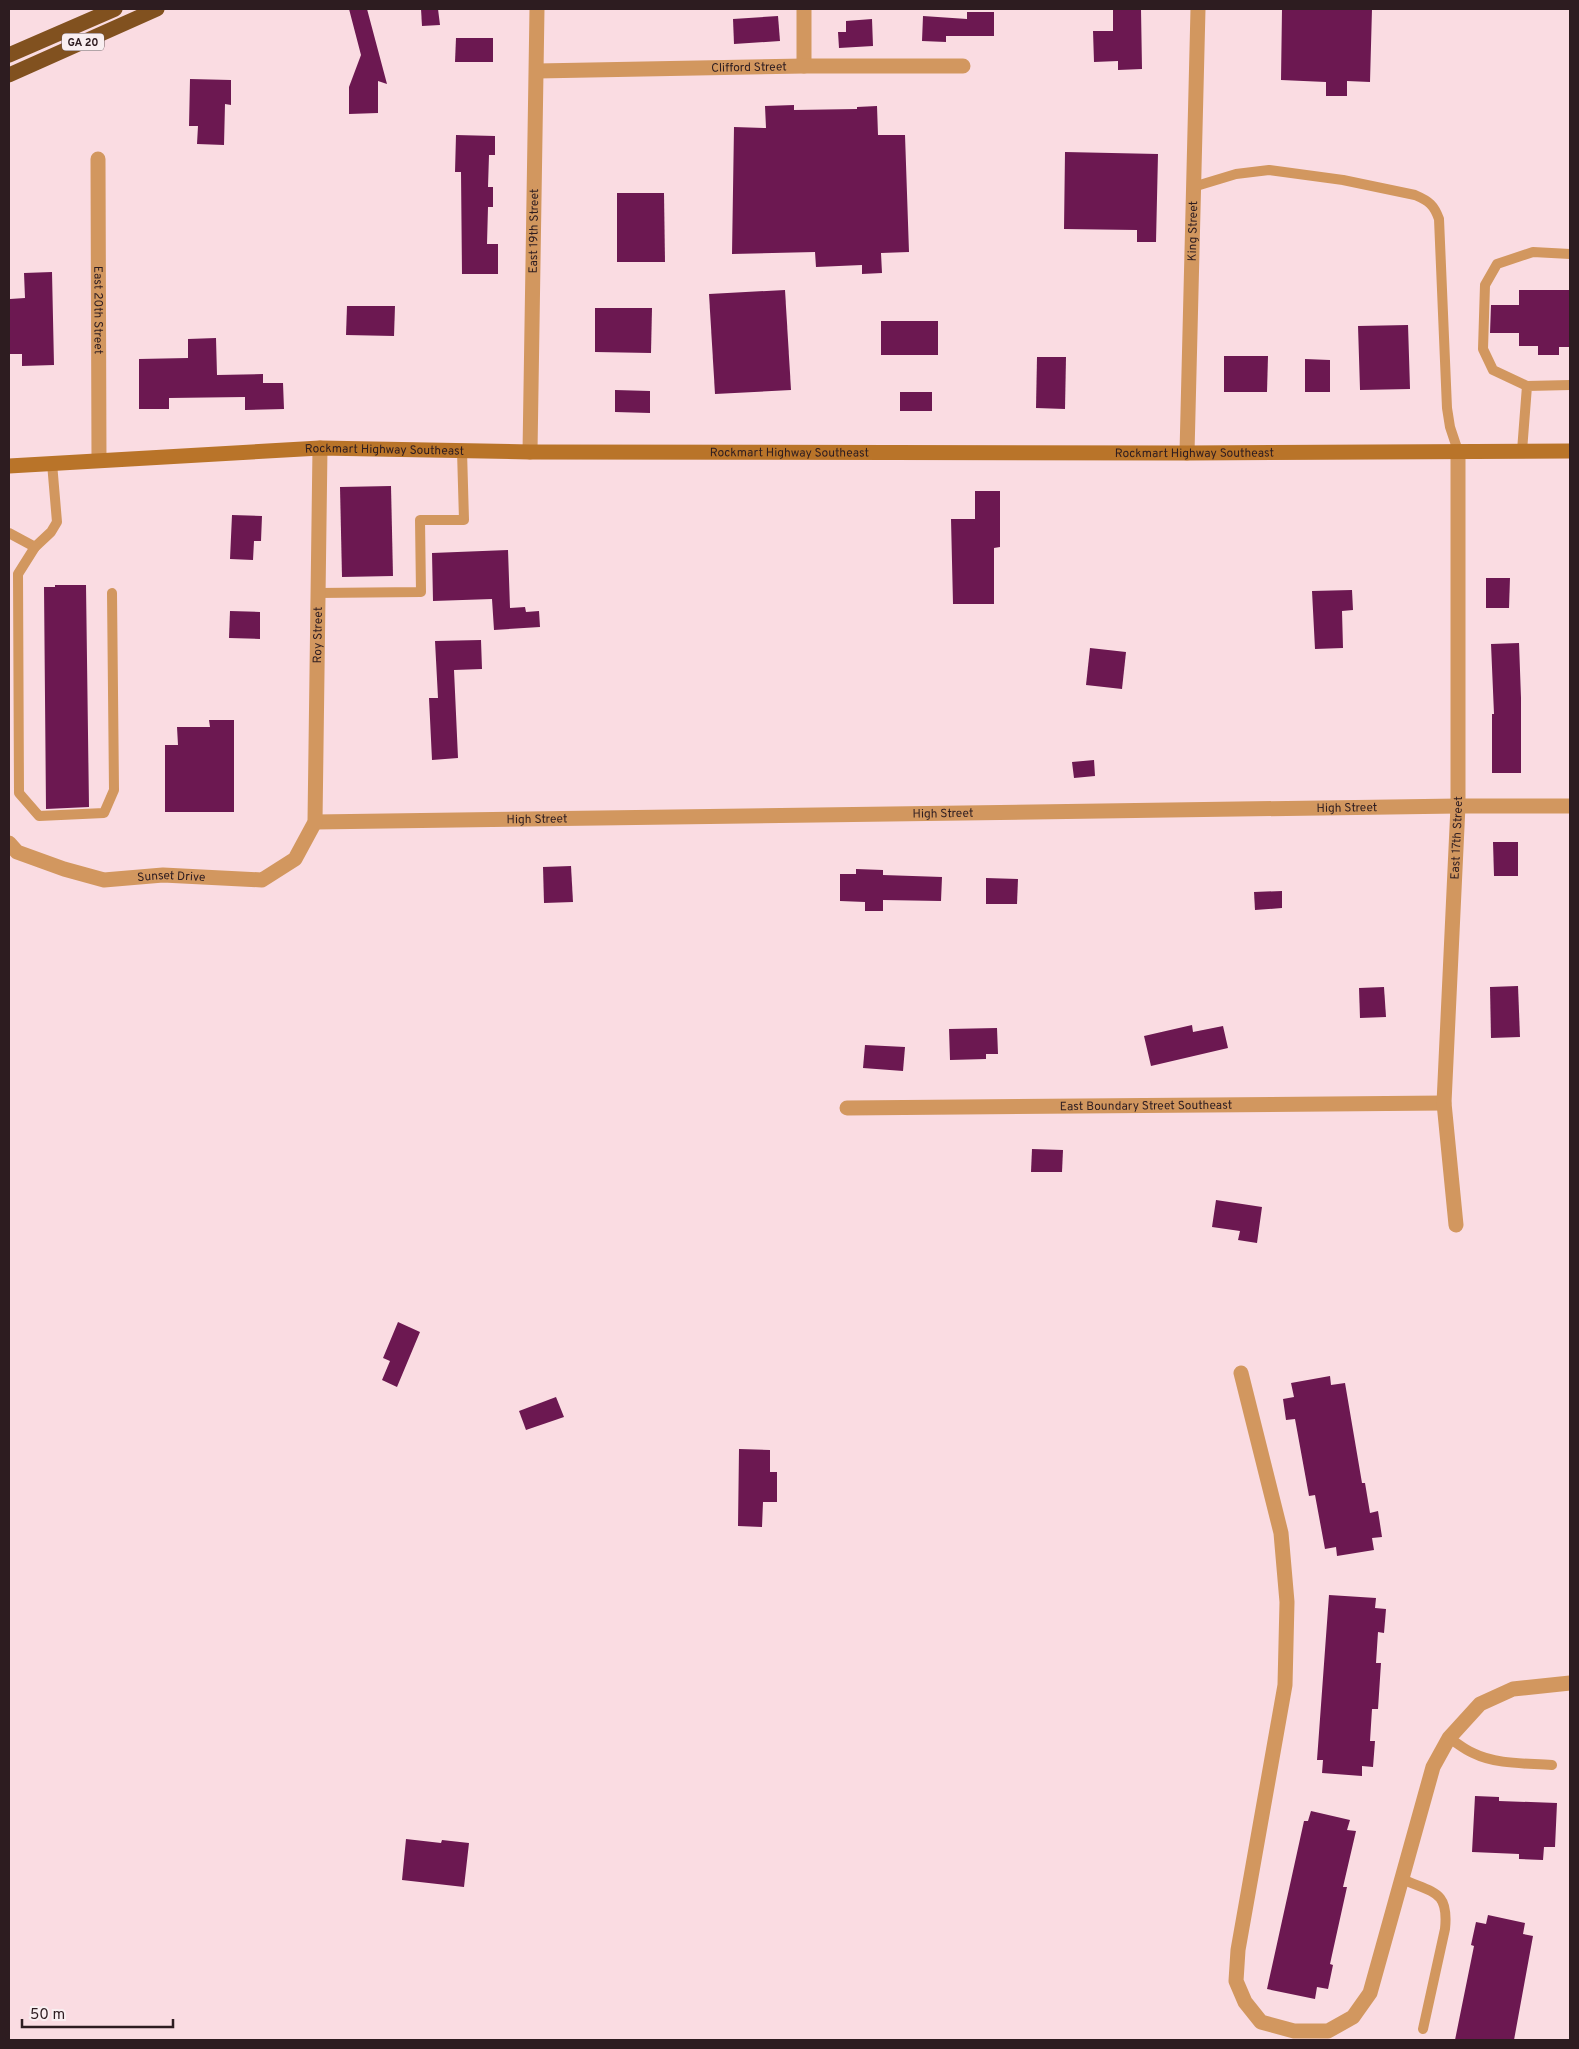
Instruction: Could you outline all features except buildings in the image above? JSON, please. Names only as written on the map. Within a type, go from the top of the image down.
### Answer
[{"type":"highway","points":[[9,55],[115,9]]},
{"type":"highway","name":"GA 20","points":[[9,75],[157,9]]},
{"type":"main road","name":"Rockmart Highway Southeast","points":[[9,466],[320,448],[530,452],[1187,453],[1570,451]]},
{"type":"street","name":"East 19th Street","points":[[530,452],[537,9]]},
{"type":"street","points":[[804,9],[804,66]]},
{"type":"street","name":"King Street","points":[[1187,453],[1198,9]]},
{"type":"street","name":"Clifford Street","points":[[536,71],[804,66],[964,66]]},
{"type":"street","name":"East 20th Street","points":[[98,159],[99,460]]},
{"type":"street","name":"Roy Street","points":[[314,822],[320,448]]},
{"type":"street","name":"East 17th Street","points":[[1456,1225],[1444,1103],[1458,806],[1458,451]]},
{"type":"street","name":"High Street","points":[[314,822],[1570,806]]},
{"type":"street","name":"Sunset Drive","points":[[9,843],[17,852],[64,869],[104,880],[163,875],[262,880],[296,859],[314,822]]},
{"type":"street","name":"East Boundary Street Southeast","points":[[847,1108],[1444,1103]]},
{"type":"street","points":[[1241,1373],[1281,1533],[1287,1602],[1285,1685],[1238,1950],[1236,1981],[1245,2002],[1262,2022],[1294,2031],[1328,2031],[1353,2017],[1370,1993],[1433,1766],[1450,1738],[1480,1704],[1513,1689],[1570,1683]]},
{"type":"lane","points":[[1193,187],[1250,171],[1285,171],[1343,180],[1415,195],[1428,201],[1435,207],[1439,219],[1447,408],[1450,427],[1458,451]]},
{"type":"lane","points":[[1570,254],[1533,252],[1497,264],[1485,286],[1483,349],[1494,370],[1527,386],[1570,385]]},
{"type":"lane","points":[[1522,451],[1527,386]]},
{"type":"lane","points":[[318,593],[421,592],[420,520],[464,520],[462,451]]},
{"type":"lane","points":[[52,463],[57,522],[51,532],[35,547],[18,574],[19,793],[38,816],[104,813],[114,790],[112,593]]},
{"type":"lane","points":[[9,534],[35,547]]},
{"type":"lane","points":[[1450,1738],[1472,1753],[1485,1758],[1552,1765]]},
{"type":"lane","points":[[1402,1879],[1438,1895],[1445,1906],[1445,1929],[1423,2029]]}]
